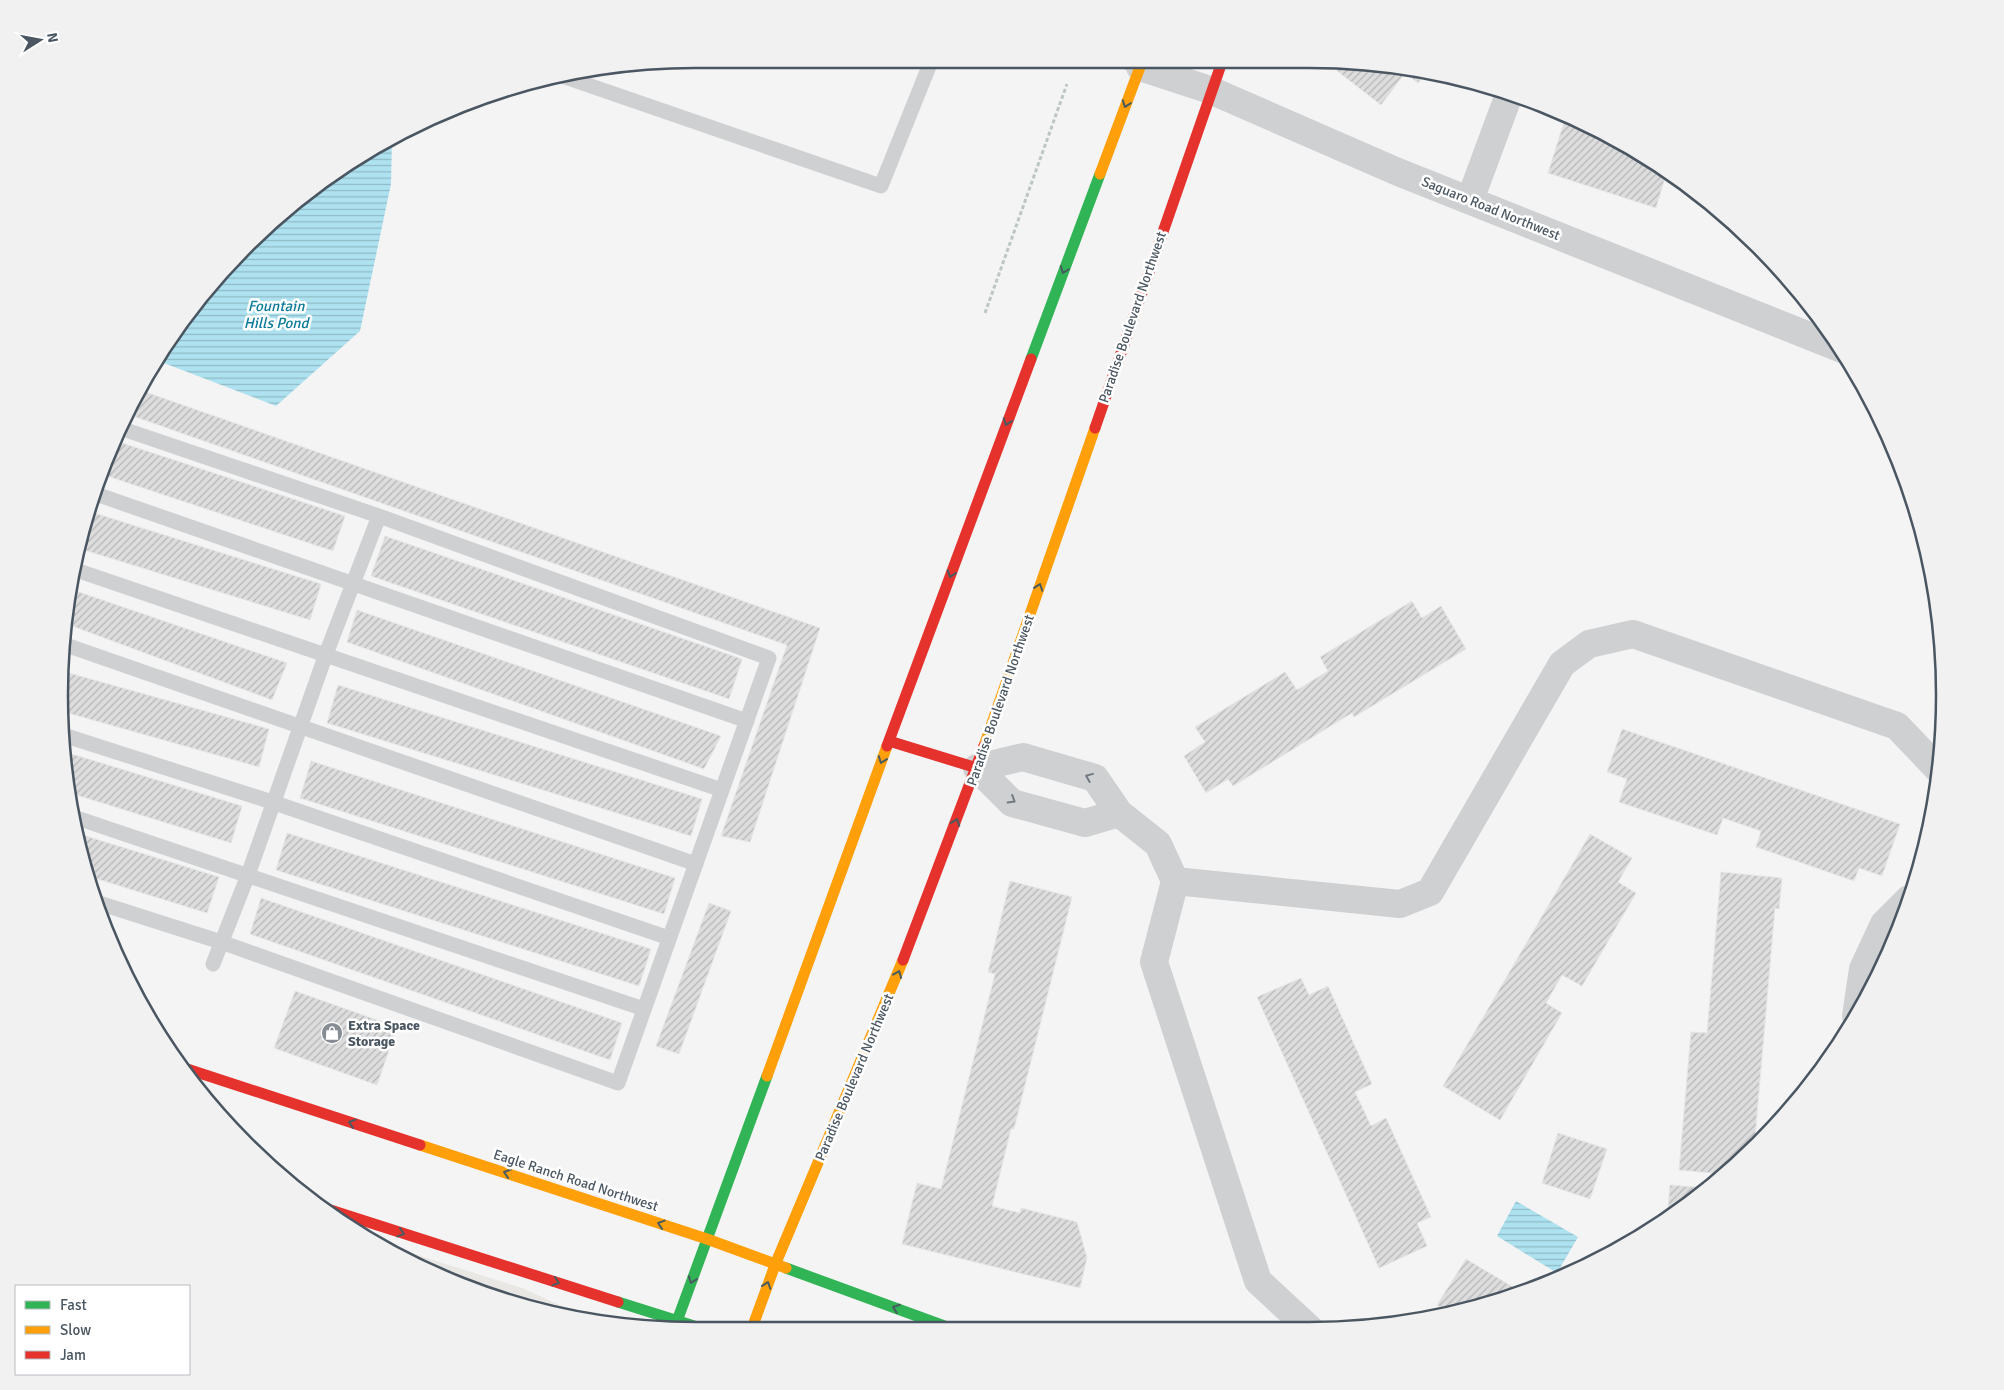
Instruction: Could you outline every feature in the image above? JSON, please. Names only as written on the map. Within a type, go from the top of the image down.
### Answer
[{"type":"street","points":[[677,1322],[1130,68]]},
{"type":"street","name":"Saguaro Road Northwest","points":[[1152,68],[1210,90],[1398,172],[1830,344]]},
{"type":"street","name":"Paradise Boulevard Northwest","points":[[754,1322],[774,1264],[915,932],[977,768],[1210,90],[1219,68]]},
{"type":"street","points":[[1470,200],[1507,100]]},
{"type":"street","points":[[1175,881],[1400,904],[1430,892],[1562,664],[1589,644],[1633,634],[1897,726],[1932,764]]},
{"type":"street","points":[[888,741],[977,768],[1012,803],[1085,823],[1119,813]]},
{"type":"street","points":[[977,768],[1023,757],[1095,778],[1119,813],[1158,844],[1175,881],[1154,962],[1258,1281],[1302,1322]]},
{"type":"street","points":[[1859,997],[1863,969],[1884,924],[1898,910]]},
{"type":"street","name":"Eagle Ranch Road Northwest","points":[[192,1071],[708,1239],[934,1322]]},
{"type":"street","points":[[342,1214],[665,1321]]},
{"type":"lane","points":[[573,80],[881,186],[928,68]]},
{"type":"lane","points":[[104,905],[221,942],[618,1084],[769,658],[379,516],[126,430]]},
{"type":"lane","points":[[100,495],[747,721]]},
{"type":"lane","points":[[213,964],[248,875],[272,802],[326,654],[379,516]]},
{"type":"lane","points":[[80,571],[722,790]]},
{"type":"lane","points":[[70,646],[696,864]]},
{"type":"lane","points":[[69,737],[272,802],[669,938]]},
{"type":"lane","points":[[80,819],[644,1009]]},
{"type":"path","points":[[985,313],[1067,84]]},
{"type":"shaded area","points":[[404,1251],[522,1288],[568,1309],[493,1289],[455,1275]]},
{"type":"water","name":"Fountain Hills Pond","points":[[392,146],[391,184],[360,331],[276,406],[163,363],[197,313],[251,251],[313,197],[346,173]]},
{"type":"water","points":[[1516,1201],[1578,1237],[1558,1271],[1556,1272],[1497,1236]]},
{"type":"building","points":[[1334,69],[1403,75],[1381,105]]},
{"type":"building","points":[[1409,76],[1422,78],[1418,83]]},
{"type":"building","points":[[1564,122],[1623,152],[1665,178],[1656,208],[1548,173]]},
{"type":"building","points":[[146,392],[820,628],[750,842],[721,836],[787,645],[133,416]]},
{"type":"building","points":[[121,442],[345,516],[333,551],[107,476]]},
{"type":"building","points":[[95,513],[321,584],[310,620],[85,550]]},
{"type":"building","points":[[385,536],[742,659],[729,699],[371,576]]},
{"type":"building","points":[[77,591],[287,663],[272,700],[72,626]]},
{"type":"building","points":[[1412,601],[1422,618],[1441,606],[1466,649],[1354,717],[1352,713],[1233,786],[1228,779],[1206,793],[1184,756],[1205,742],[1195,727],[1285,672],[1297,690],[1328,671],[1320,657]]},
{"type":"building","points":[[357,610],[721,736],[704,769],[347,642]]},
{"type":"building","points":[[69,673],[269,729],[259,767],[68,713]]},
{"type":"building","points":[[338,685],[702,799],[691,836],[327,723]]},
{"type":"building","points":[[1622,729],[1900,824],[1882,876],[1859,868],[1854,881],[1756,847],[1761,831],[1723,818],[1717,835],[1619,802],[1627,779],[1607,772]]},
{"type":"building","points":[[71,754],[242,806],[231,843],[76,795]]},
{"type":"building","points":[[311,761],[675,878],[664,914],[300,798]]},
{"type":"building","points":[[287,833],[651,949],[639,986],[276,870]]},
{"type":"building","points":[[1590,834],[1632,858],[1618,882],[1636,893],[1582,986],[1562,975],[1546,1003],[1562,1013],[1500,1120],[1443,1086]]},
{"type":"building","points":[[84,836],[219,877],[207,913],[95,878]]},
{"type":"building","points":[[1721,872],[1782,878],[1779,909],[1775,908],[1755,1137],[1715,1173],[1679,1170],[1691,1032],[1707,1033]]},
{"type":"building","points":[[1010,881],[1072,897],[1014,1129],[1011,1129],[992,1206],[1020,1213],[1021,1208],[1077,1222],[1087,1258],[1080,1288],[902,1244],[917,1183],[941,1189],[995,974],[988,972]]},
{"type":"building","points":[[261,898],[622,1023],[610,1060],[250,934]]},
{"type":"building","points":[[709,903],[731,911],[679,1054],[656,1046]]},
{"type":"building","points":[[1301,978],[1309,995],[1328,986],[1372,1084],[1355,1092],[1371,1126],[1386,1118],[1431,1217],[1417,1223],[1427,1246],[1379,1268],[1257,997]]},
{"type":"building","points":[[295,991],[397,1027],[377,1085],[274,1048]]},
{"type":"building","points":[[1558,1133],[1607,1149],[1590,1199],[1542,1183]]},
{"type":"building","points":[[1670,1185],[1698,1187],[1691,1193],[1668,1210]]},
{"type":"building","points":[[1466,1259],[1514,1288],[1441,1308],[1437,1305]]},
{"type":"traffic: fast","points":[[1031,359],[1100,174]]},
{"type":"traffic: fast","points":[[677,1321],[767,1076]]},
{"type":"traffic: fast","points":[[786,1268],[933,1322]]},
{"type":"traffic: fast","points":[[618,1302],[680,1322]]},
{"type":"traffic: slow","points":[[1100,174],[1140,68]]},
{"type":"traffic: slow","points":[[984,746],[1095,428]]},
{"type":"traffic: slow","points":[[767,1076],[887,746]]},
{"type":"traffic: slow","points":[[754,1322],[775,1265],[903,960]]},
{"type":"traffic: slow","points":[[420,1145],[707,1239],[786,1268]]},
{"type":"traffic: jam","points":[[1095,428],[1220,68]]},
{"type":"traffic: jam","points":[[887,746],[1031,359]]},
{"type":"traffic: jam","points":[[889,741],[977,768]]},
{"type":"traffic: jam","points":[[903,960],[984,746]]},
{"type":"traffic: jam","points":[[192,1071],[420,1145]]},
{"type":"traffic: jam","points":[[341,1213],[618,1302]]},
{"type":"place","name":"Extra Space Storage","points":[[332,1033]]}]
